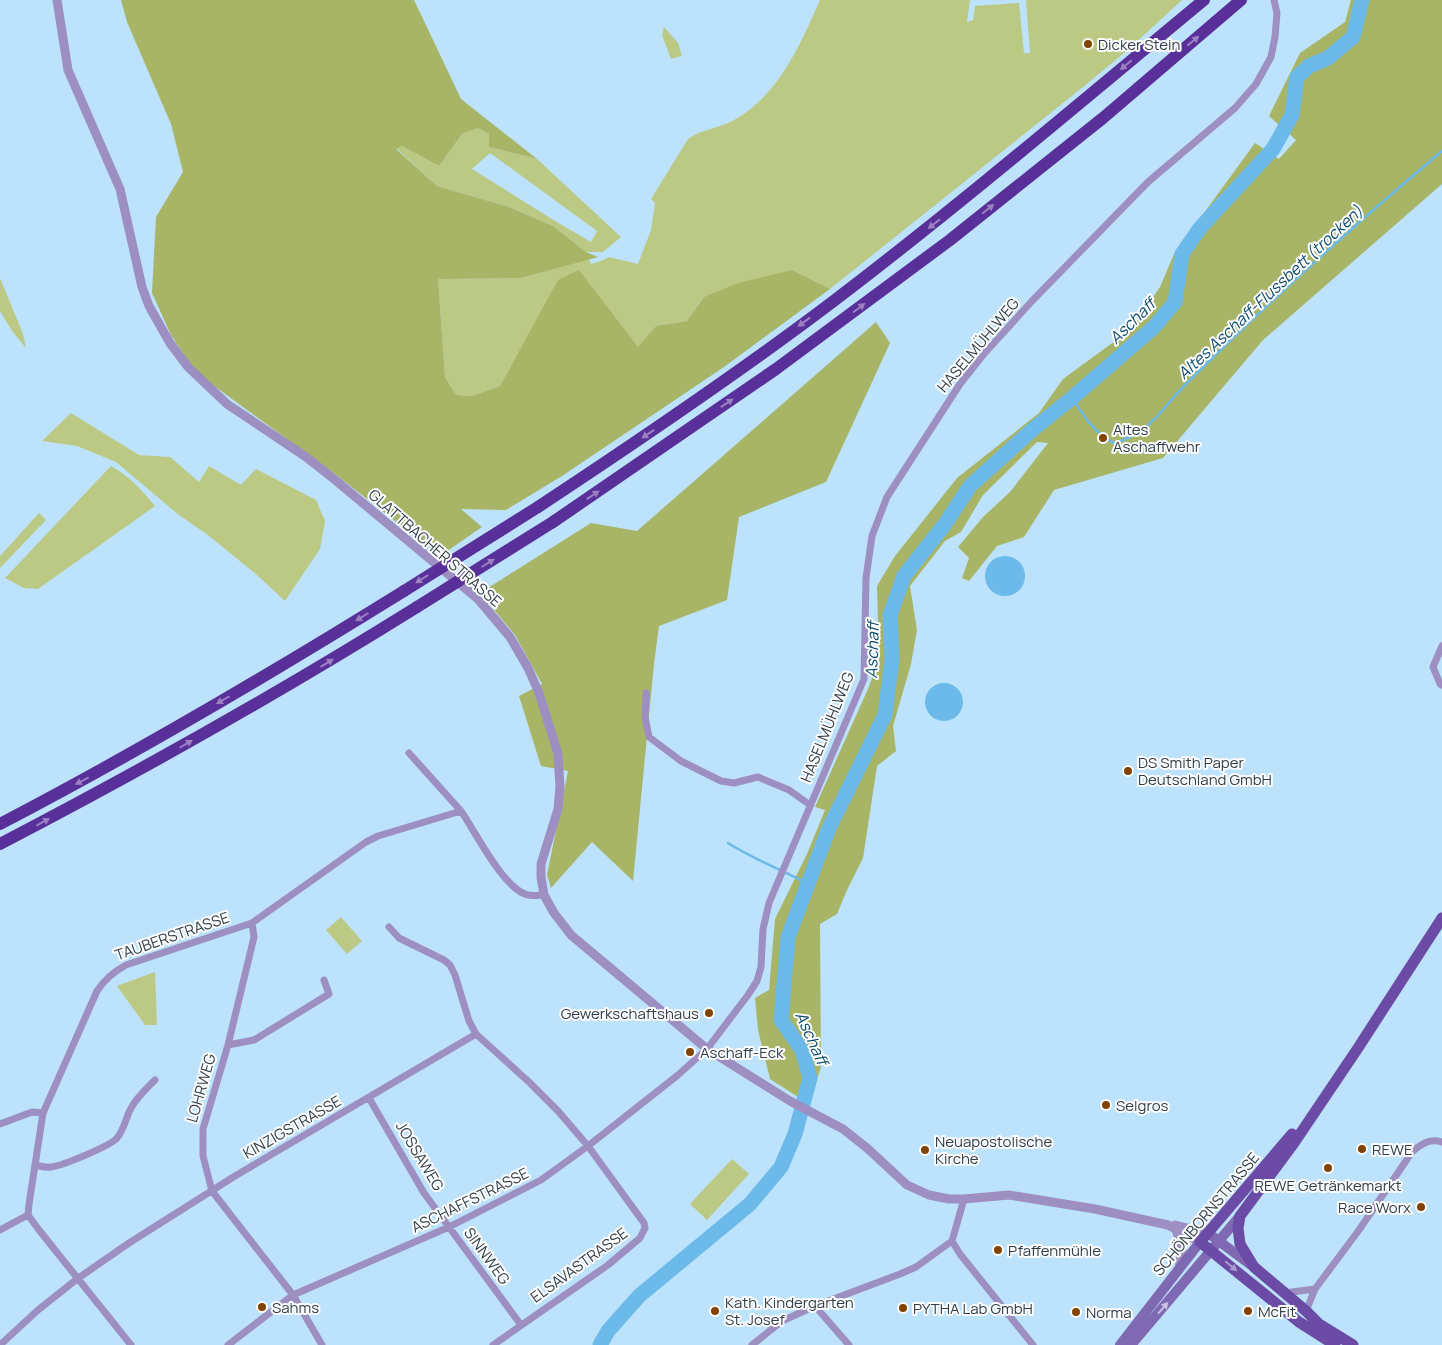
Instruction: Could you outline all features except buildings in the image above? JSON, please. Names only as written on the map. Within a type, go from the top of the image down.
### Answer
[{"type":"highway","points":[[0,824],[99,772],[314,647],[538,508],[688,407],[833,302],[936,222],[1204,0]]},
{"type":"highway","points":[[0,844],[126,778],[327,663],[553,522],[776,369],[950,240],[1103,118],[1241,0]]},
{"type":"main road","name":"SCHÖNBORNSTRASSE","points":[[1131,1345],[1212,1251],[1294,1143],[1442,918]]},
{"type":"main road","name":"SCHÖNBORNSTRASSE","points":[[1120,1345],[1204,1238],[1293,1134],[1320,1106]]},
{"type":"main road","points":[[1240,1216],[1238,1228],[1240,1244],[1254,1267]]},
{"type":"main road","points":[[1204,1238],[1220,1241],[1254,1267],[1319,1324],[1353,1345]]},
{"type":"main road","points":[[1204,1238],[1212,1251],[1299,1322],[1335,1345]]},
{"type":"street","name":"GLATTBACHER STRASSE","points":[[57,0],[68,70],[120,189],[142,287],[149,306],[170,343],[188,367],[227,404],[306,457],[478,599],[510,637],[528,668],[539,693],[558,754],[560,787],[558,809],[541,864],[544,896],[554,913],[576,940],[707,1049],[790,1101],[843,1129],[867,1148],[907,1185],[929,1195],[964,1199],[1009,1195],[1094,1209],[1172,1227],[1196,1229],[1204,1238]]},
{"type":"street","name":"HASELMÜHLWEG","points":[[707,1049],[757,981],[762,966],[765,915],[864,679],[866,578],[872,536],[887,497],[960,384],[983,355],[1032,301],[1148,182],[1235,108],[1256,84],[1271,56],[1277,13],[1274,0]]},
{"type":"street","points":[[1442,646],[1433,667],[1442,685]]},
{"type":"street","name":"HASELMÜHLWEG","points":[[646,693],[645,717],[649,737],[681,761],[721,781],[734,783],[758,777],[788,790],[810,805]]},
{"type":"street","points":[[409,753],[461,810],[494,865],[505,878],[517,890],[528,895],[544,896]]},
{"type":"street","name":"TAUBERSTRASSE","points":[[28,1214],[43,1113],[97,991],[104,980],[114,971],[126,965],[252,923],[366,842],[378,836],[461,810]]},
{"type":"street","name":"LOHRWEG","points":[[252,923],[254,937],[228,1045],[203,1129],[203,1156],[212,1191],[293,1295],[322,1345]]},
{"type":"street","points":[[389,927],[399,938],[444,960],[450,966],[455,975],[469,1021],[476,1034],[530,1082],[588,1146]]},
{"type":"street","points":[[228,1045],[254,1040],[329,994],[324,980]]},
{"type":"street","name":"KINZIGSTRASSE","points":[[0,1345],[38,1310],[77,1279],[156,1226],[476,1034]]},
{"type":"street","name":"ASCHAFFSTRASSE","points":[[228,1345],[293,1295],[449,1227],[541,1180],[588,1146],[678,1075],[707,1049]]},
{"type":"street","points":[[35,1165],[51,1167],[69,1162],[110,1143],[117,1138],[130,1109],[155,1080]]},
{"type":"street","name":"JOSSAWEG","points":[[369,1098],[424,1193],[449,1227]]},
{"type":"street","points":[[0,1124],[32,1112],[43,1113]]},
{"type":"street","points":[[1306,1311],[1315,1288],[1412,1152],[1427,1141],[1442,1142]]},
{"type":"street","name":"ELSAVASTRASSE","points":[[493,1345],[608,1265],[640,1238],[645,1228],[638,1213],[588,1146]]},
{"type":"street","points":[[752,1345],[782,1321],[815,1306],[916,1267],[952,1241],[964,1199]]},
{"type":"street","points":[[0,1230],[28,1214],[77,1279],[131,1345]]},
{"type":"street","name":"SINNWEG","points":[[449,1227],[521,1325]]},
{"type":"street","points":[[1172,1227],[1182,1250],[1179,1269]]},
{"type":"street","points":[[952,1241],[960,1254],[1033,1345]]},
{"type":"street","points":[[1284,1293],[1315,1288]]},
{"type":"street","points":[[815,1306],[848,1345]]},
{"type":"green space","points":[[121,0],[414,0],[461,99],[537,159],[489,147],[489,134],[478,128],[462,134],[439,166],[402,146],[396,149],[437,186],[509,207],[553,226],[586,252],[598,257],[521,278],[438,279],[445,377],[456,395],[472,396],[500,386],[558,280],[579,270],[638,347],[656,326],[687,321],[704,297],[738,283],[792,270],[830,289],[724,367],[562,476],[506,510],[461,509],[482,527],[440,556],[335,474],[195,372],[171,335],[152,293],[156,217],[183,172],[171,124],[127,22]]},
{"type":"green space","points":[[820,0],[970,0],[967,22],[973,20],[975,6],[1019,3],[1024,53],[1030,53],[1026,0],[1182,0],[1129,49],[1083,87],[830,289],[792,270],[704,297],[687,321],[656,326],[638,348],[526,340],[500,386],[472,396],[456,395],[445,377],[438,279],[521,278],[589,259],[591,264],[609,257],[638,264],[651,230],[655,203],[651,199],[688,139],[734,120],[750,110],[764,97],[776,83],[796,51]]},
{"type":"green space","points":[[1351,0],[1442,0],[1442,184],[1263,340],[1163,458],[1054,490],[1024,537],[997,546],[969,581],[962,578],[969,558],[958,547],[983,517],[1010,492],[1048,443],[1037,442],[983,495],[961,532],[945,541],[910,586],[917,630],[911,664],[893,726],[896,751],[877,766],[863,858],[837,914],[820,924],[821,1067],[809,1104],[770,1079],[758,1030],[755,998],[769,990],[775,919],[807,854],[825,810],[815,807],[868,689],[879,659],[877,586],[895,556],[957,478],[1039,413],[1063,379],[1130,330],[1160,287],[1174,254],[1255,143],[1279,159],[1296,140],[1269,116],[1300,53],[1345,22]]},
{"type":"green space","points":[[664,27],[678,43],[682,56],[671,59],[662,35]]},
{"type":"green space","points":[[478,128],[489,134],[489,147],[537,159],[621,237],[603,252],[586,252],[553,226],[509,207],[437,186],[396,148],[402,146],[439,166],[462,134]],"holes":[[[490,153],[597,231],[591,242],[472,169]]]},
{"type":"green space","points":[[0,278],[23,334],[26,348],[12,331],[0,311]]},
{"type":"green space","points":[[876,322],[890,343],[826,482],[739,517],[727,600],[659,626],[633,881],[592,842],[551,888],[547,875],[568,771],[541,766],[519,696],[542,684],[515,635],[480,593],[591,523],[637,531]]},
{"type":"green space","points":[[71,413],[139,455],[170,457],[199,482],[209,466],[241,485],[256,469],[316,500],[325,521],[320,549],[285,601],[258,576],[208,535],[179,515],[116,462],[77,446],[42,441]]},
{"type":"green space","points":[[111,466],[135,484],[155,506],[38,589],[24,588],[5,578]]},
{"type":"green space","points":[[39,513],[46,520],[0,568],[0,556]]},
{"type":"green space","points":[[341,917],[362,941],[347,954],[326,930]]},
{"type":"green space","points":[[155,972],[157,1025],[145,1025],[117,986]]},
{"type":"green space","points":[[732,1159],[749,1174],[707,1220],[690,1204]]},
{"type":"water","points":[[1005,556],[1019,562],[1025,576],[1019,590],[1005,596],[991,590],[985,576],[991,562]]},
{"type":"water","points":[[944,683],[957,689],[963,702],[957,715],[944,721],[931,715],[925,702],[931,689]]},
{"type":"waterway","name":"Aschaff","points":[[600,1345],[608,1331],[639,1296],[750,1204],[781,1167],[795,1134],[810,1078],[802,1050],[781,1020],[788,937],[829,828],[885,715],[892,659],[890,615],[904,576],[945,524],[970,486],[1031,431],[1154,327],[1175,302],[1182,254],[1200,228],[1273,149],[1292,115],[1297,77],[1309,66],[1328,58],[1353,37],[1362,0]]},
{"type":"waterway","name":"Altes Aschaff-Flussbett (trocken)","points":[[1072,398],[1096,430],[1114,443],[1127,439],[1146,427],[1177,393],[1229,342],[1363,219],[1442,151]]},
{"type":"waterway","points":[[728,843],[808,884]]},
{"type":"place","name":"Dicker Stein","points":[[1088,44]]},
{"type":"place","name":"Altes Aschaffwehr","points":[[1103,438]]},
{"type":"place","name":"DS Smith Paper Deutschland GmbH","points":[[1128,771]]},
{"type":"place","name":"Gewerkschaftshaus","points":[[709,1013]]},
{"type":"place","name":"Aschaff-Eck","points":[[690,1052]]},
{"type":"place","name":"Selgros","points":[[1106,1105]]},
{"type":"place","name":"REWE","points":[[1362,1149]]},
{"type":"place","name":"Neuapostolische Kirche","points":[[925,1150]]},
{"type":"place","name":"REWE Getränkemarkt","points":[[1328,1168]]},
{"type":"place","name":"Race Worx","points":[[1421,1207]]},
{"type":"place","name":"Pfaffenmühle","points":[[998,1250]]},
{"type":"place","name":"Sahms","points":[[262,1307]]},
{"type":"place","name":"PYTHA Lab GmbH","points":[[903,1308]]},
{"type":"place","name":"Kath. Kindergarten St. Josef","points":[[715,1311]]},
{"type":"place","name":"McFit","points":[[1248,1311]]},
{"type":"place","name":"Norma","points":[[1076,1312]]}]
